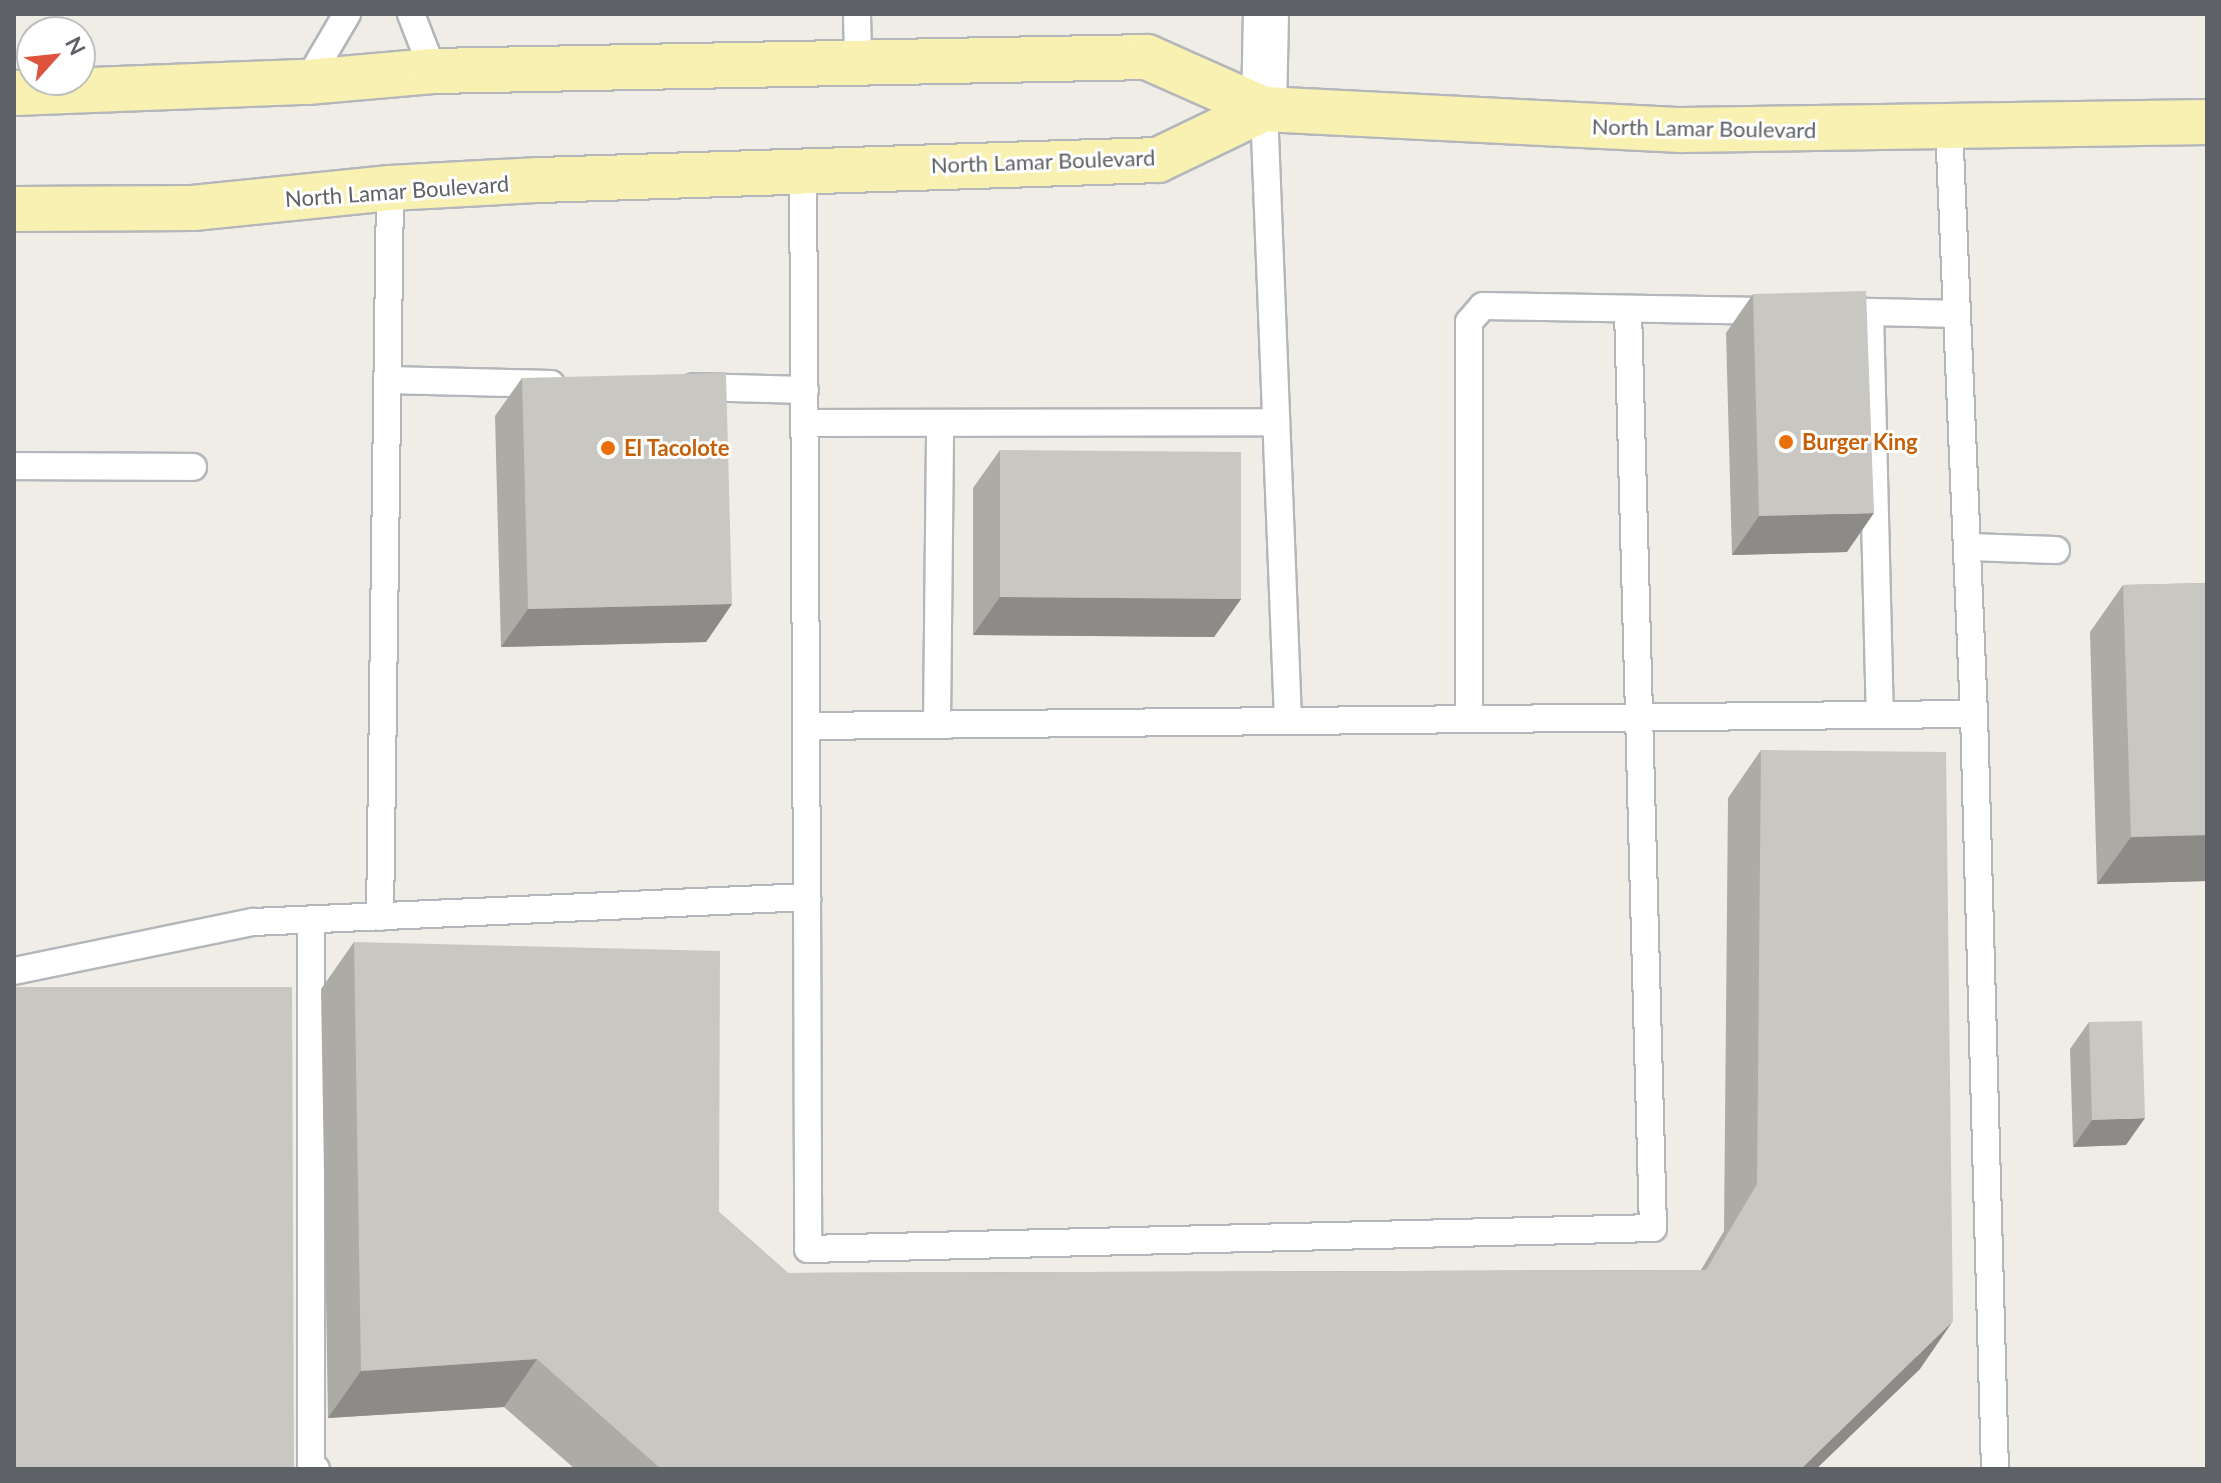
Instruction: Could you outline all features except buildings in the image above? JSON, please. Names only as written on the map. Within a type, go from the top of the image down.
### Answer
[{"type":"main road","points":[[14,93],[307,82],[433,71],[858,59],[1147,57],[1264,109]]},
{"type":"main road","name":"North Lamar Boulevard","points":[[14,209],[193,208],[390,188],[803,169],[1158,160],[1264,109],[1681,130],[2207,122]]},
{"type":"street","points":[[1264,109],[1266,14]]},
{"type":"lane","points":[[307,82],[347,14]]},
{"type":"lane","points":[[411,14],[433,71]]},
{"type":"lane","points":[[857,14],[858,59]]},
{"type":"lane","points":[[1264,109],[1288,721]]},
{"type":"lane","points":[[1949,126],[1974,714],[1995,1469]]},
{"type":"lane","points":[[803,169],[808,1249],[1653,1228],[1628,309]]},
{"type":"lane","points":[[380,917],[390,188]]},
{"type":"lane","points":[[1469,719],[1469,322],[1483,306],[1957,314]]},
{"type":"lane","points":[[1870,312],[1880,714]]},
{"type":"lane","points":[[387,380],[572,384]]},
{"type":"lane","points":[[665,386],[805,390]]},
{"type":"lane","points":[[805,423],[1276,422]]},
{"type":"lane","points":[[937,724],[940,423]]},
{"type":"lane","points":[[14,466],[193,467]]},
{"type":"lane","points":[[1968,547],[2056,550]]},
{"type":"lane","points":[[806,726],[1974,714]]},
{"type":"lane","points":[[14,971],[253,922],[807,897]]},
{"type":"lane","points":[[311,920],[311,1464],[316,1469]]},
{"type":"place","name":"Burger King","points":[[1786,442]]},
{"type":"place","name":"El Tacolote","points":[[608,448]]}]
